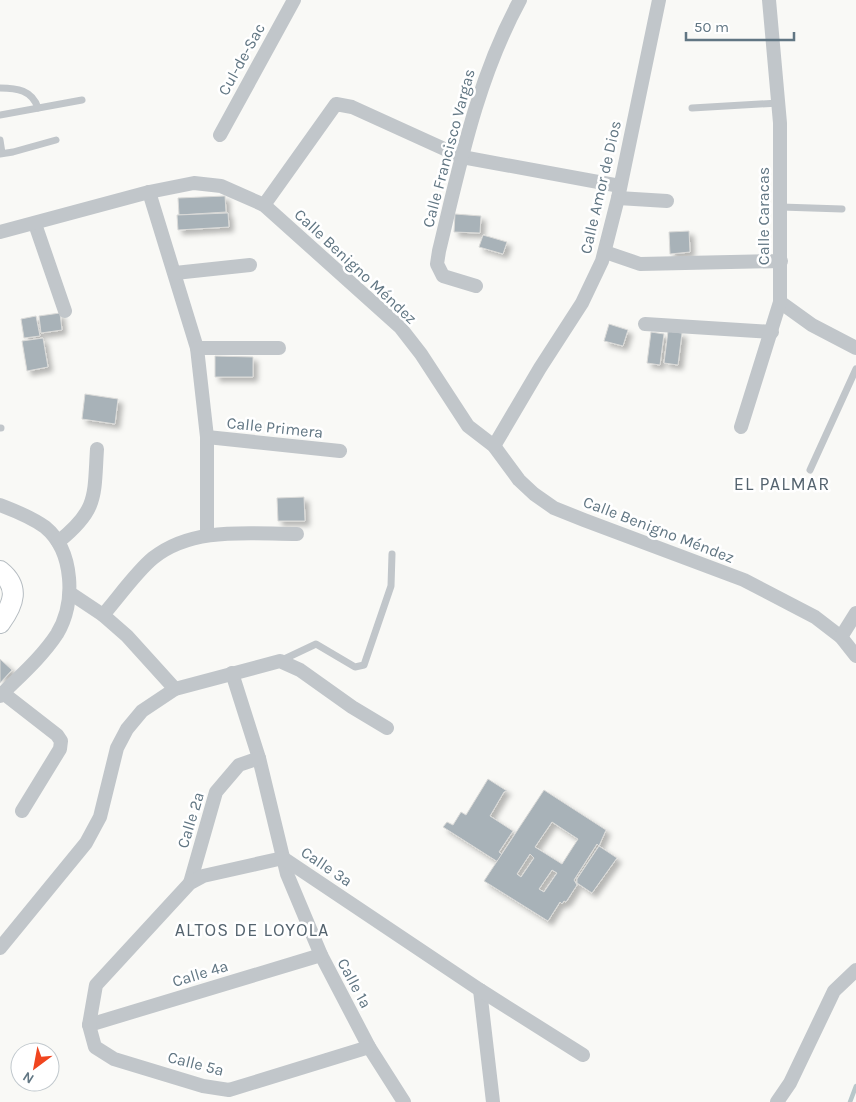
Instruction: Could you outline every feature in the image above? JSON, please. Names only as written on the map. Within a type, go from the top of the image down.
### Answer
[{"type":"street","name":"Cul-de-Sac","points":[[220,135],[294,0]]},
{"type":"street","name":"Calle Francisco Vargas","points":[[476,286],[443,276],[437,264],[462,157],[487,70],[520,0]]},
{"type":"street","name":"Calle Amor de Dios","points":[[494,446],[540,368],[582,303],[605,252],[659,0]]},
{"type":"street","name":"Calle Caracas","points":[[741,427],[780,302],[782,261],[779,103],[769,0]]},
{"type":"street","points":[[264,205],[336,104],[352,107],[462,157],[667,201]]},
{"type":"street","name":"Calle Benigno Méndez","points":[[0,232],[149,192],[194,183],[207,183],[227,188],[264,205],[400,327],[421,354],[468,426],[494,446],[519,480],[534,494],[554,508],[744,580],[815,617],[841,637],[856,656]]},
{"type":"street","points":[[149,192],[197,348],[206,437],[207,535]]},
{"type":"street","points":[[34,224],[65,311]]},
{"type":"street","points":[[605,252],[640,264],[782,261]]},
{"type":"street","points":[[175,273],[250,265]]},
{"type":"street","points":[[780,302],[812,326],[856,348]]},
{"type":"street","points":[[645,324],[772,332]]},
{"type":"street","points":[[197,348],[279,348]]},
{"type":"street","name":"Calle Primera","points":[[206,437],[340,451]]},
{"type":"street","points":[[58,542],[77,526],[89,511],[94,499],[97,449]]},
{"type":"street","points":[[0,505],[26,515],[46,528],[58,542],[65,556],[70,593],[54,638],[2,695],[57,735],[61,741],[60,749],[22,810]]},
{"type":"street","points":[[103,615],[152,558],[180,540],[207,535],[297,534]]},
{"type":"street","points":[[0,571],[10,579],[13,588],[12,605],[0,624]]},
{"type":"street","points":[[70,593],[103,615],[127,636],[175,689]]},
{"type":"street","points":[[841,637],[856,614]]},
{"type":"street","points":[[0,948],[86,843],[100,817],[117,748],[127,729],[142,711],[175,689],[280,661],[300,670],[352,707],[387,728]]},
{"type":"street","name":"Calle 1a","points":[[232,673],[259,758],[287,874],[321,956],[370,1048],[404,1102]]},
{"type":"street","name":"Calle 2a","points":[[190,883],[216,792],[239,765],[259,758]]},
{"type":"street","name":"Calle 3a","points":[[89,1025],[96,984],[190,883],[203,876],[283,858],[480,990],[583,1055]]},
{"type":"street","name":"Calle 4a","points":[[89,1025],[321,956]]},
{"type":"street","points":[[777,1102],[790,1083],[834,991],[856,970]]},
{"type":"street","points":[[480,990],[493,1102]]},
{"type":"street","name":"Calle 5a","points":[[89,1025],[95,1047],[114,1059],[203,1086],[229,1090],[370,1048]]},
{"type":"lane","points":[[0,88],[27,92],[35,98],[38,108]]},
{"type":"lane","points":[[0,115],[82,100]]},
{"type":"lane","points":[[692,108],[779,103]]},
{"type":"lane","points":[[0,140],[1,153],[56,140]]},
{"type":"lane","points":[[781,207],[842,209]]},
{"type":"lane","points":[[810,470],[856,369]]},
{"type":"lane","points":[[280,661],[316,644],[355,667],[364,665],[391,586],[392,554]]},
{"type":"building","points":[[225,196],[226,212],[179,215],[178,198]]},
{"type":"building","points":[[228,213],[229,227],[178,230],[177,215]]},
{"type":"building","points":[[455,214],[481,216],[480,233],[454,232]]},
{"type":"building","points":[[689,231],[690,252],[670,254],[669,232]]},
{"type":"building","points":[[483,235],[507,242],[503,254],[479,247]]},
{"type":"building","points":[[60,313],[62,330],[41,333],[39,316]]},
{"type":"building","points":[[36,316],[40,336],[24,338],[21,319]]},
{"type":"building","points":[[609,324],[628,330],[623,346],[604,341]]},
{"type":"building","points":[[668,331],[682,333],[678,365],[664,363]]},
{"type":"building","points":[[651,332],[664,334],[660,365],[647,363]]},
{"type":"building","points":[[43,338],[48,367],[27,371],[22,341]]},
{"type":"building","points":[[215,356],[253,357],[253,377],[215,377]]},
{"type":"building","points":[[85,394],[118,399],[115,424],[82,419]]},
{"type":"building","points":[[304,497],[305,521],[278,521],[277,498]]},
{"type":"building","points":[[0,659],[12,670],[0,683]]},
{"type":"building","points":[[488,779],[507,791],[504,792],[490,816],[513,831],[499,852],[503,855],[498,862],[443,827],[447,822],[453,825],[461,812],[466,815]]},
{"type":"building","points":[[544,790],[606,830],[599,846],[597,844],[574,880],[577,885],[566,902],[564,901],[562,904],[560,902],[548,921],[484,881]],"holes":[[[552,822],[578,839],[562,864],[535,847]],[[530,854],[534,858],[521,877],[517,874]],[[552,870],[557,873],[544,892],[539,889]]]},
{"type":"building","points":[[599,846],[617,858],[592,893],[577,883],[577,879]]},
{"type":"waterway","points":[[850,1102],[856,1086]]},
{"type":"district","name":"EL PALMAR","points":[[782,484]]},
{"type":"district","name":"ALTOS DE LOYOLA","points":[[252,930]]}]
